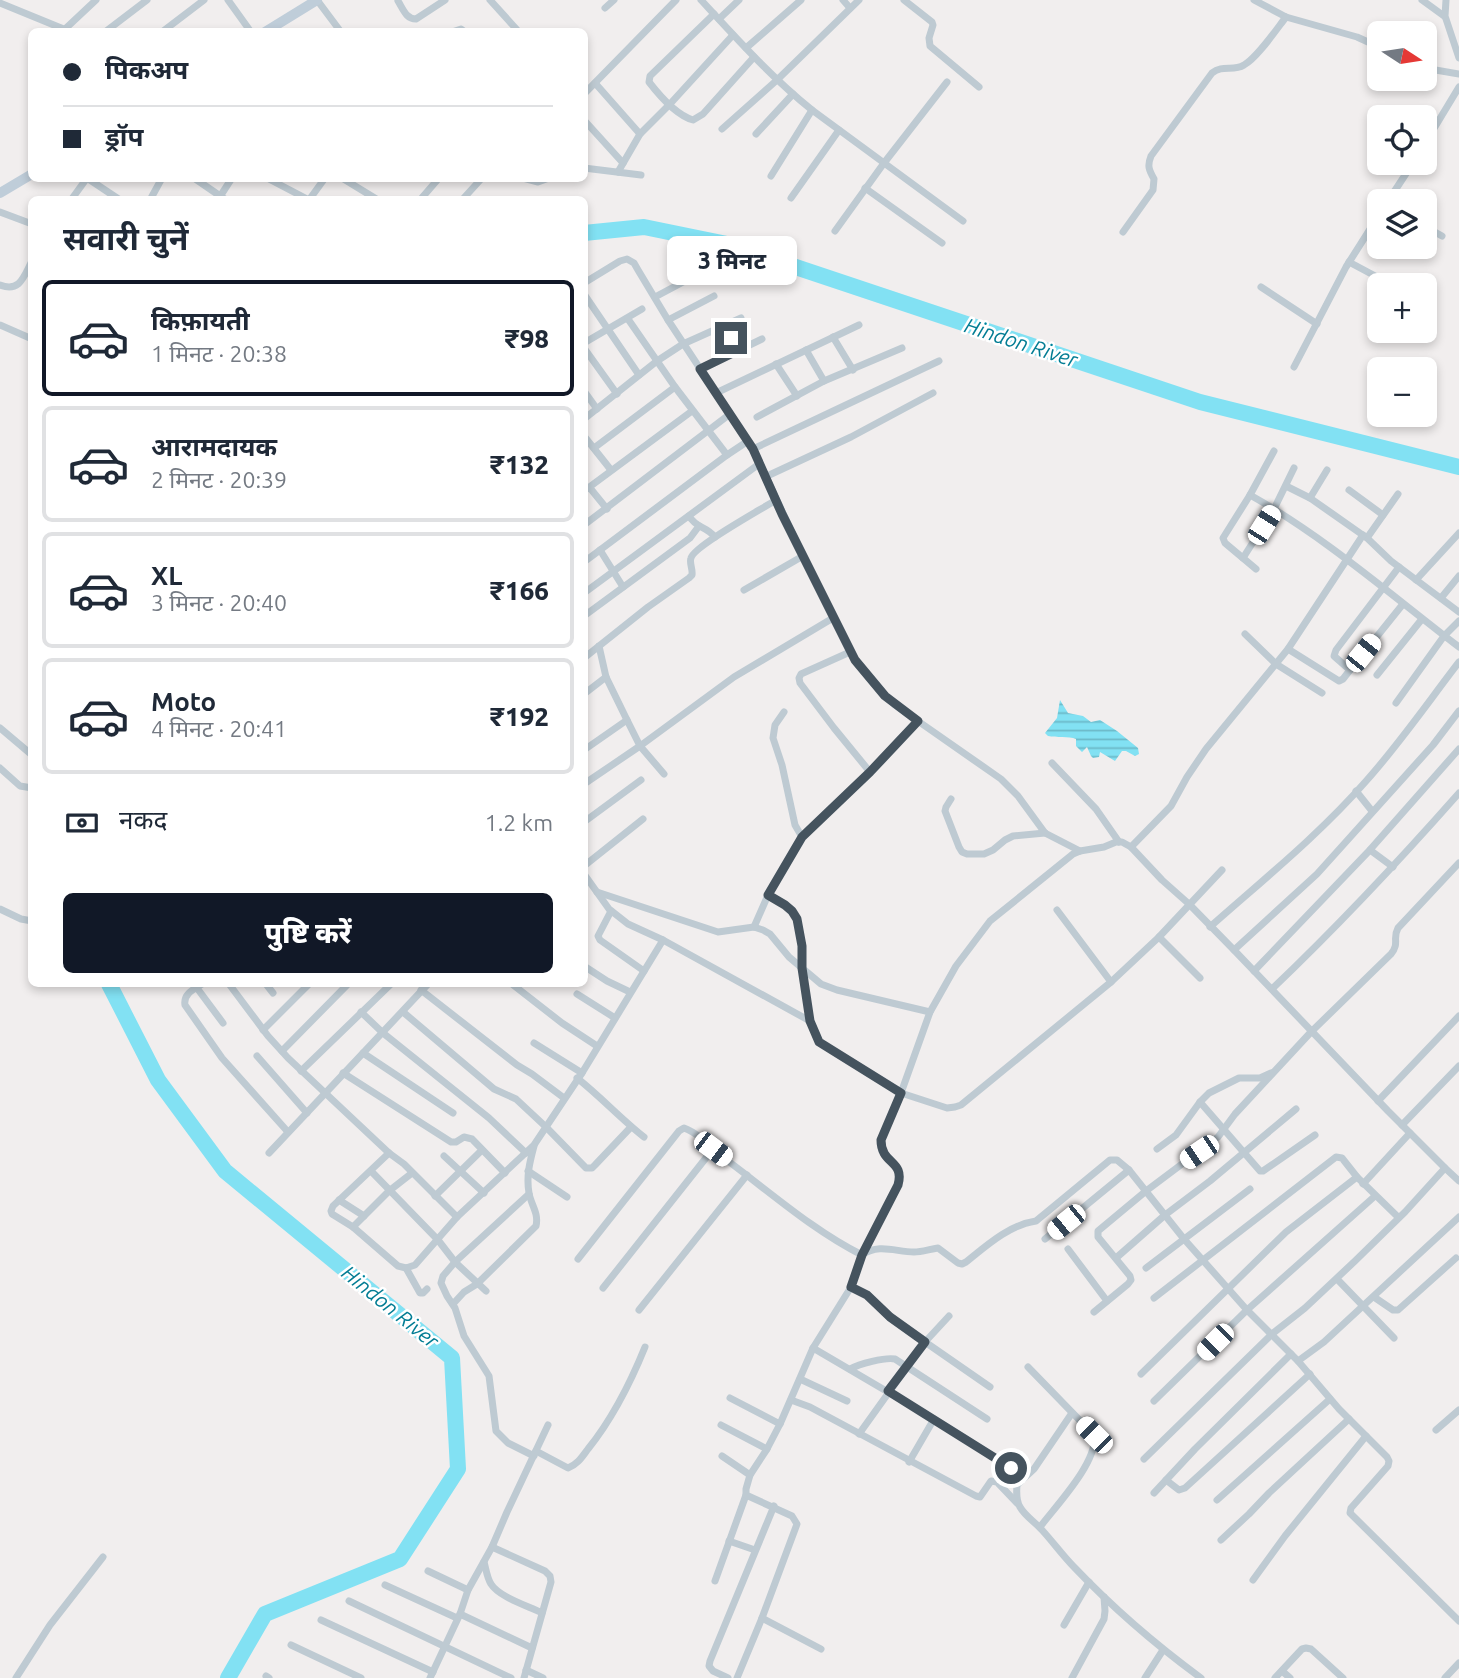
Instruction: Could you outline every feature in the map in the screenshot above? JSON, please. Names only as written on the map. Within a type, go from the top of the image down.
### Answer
[{"type":"street","points":[[70,28],[96,0]]},
{"type":"street","points":[[109,28],[147,0]]},
{"type":"street","points":[[167,28],[204,0]]},
{"type":"street","points":[[228,0],[248,28]]},
{"type":"street","points":[[272,28],[317,0],[338,28]]},
{"type":"street","points":[[398,1],[410,19],[416,19],[445,0]]},
{"type":"street","points":[[490,0],[515,28]]},
{"type":"street","points":[[605,8],[614,0]]},
{"type":"street","points":[[588,90],[676,0]]},
{"type":"street","points":[[701,0],[793,94],[963,221]]},
{"type":"street","points":[[739,0],[650,76],[649,82],[670,104],[693,120],[698,118],[754,57]]},
{"type":"street","points":[[747,48],[801,0]]},
{"type":"street","points":[[843,0],[850,8]]},
{"type":"street","points":[[722,129],[859,0]]},
{"type":"street","points":[[904,0],[932,22],[930,46],[979,87]]},
{"type":"street","points":[[1254,0],[1286,17],[1367,42]]},
{"type":"street","points":[[1422,0],[1444,16]]},
{"type":"street","points":[[1446,0],[1444,16],[1459,58]]},
{"type":"street","points":[[0,4],[60,28]]},
{"type":"street","points":[[1123,232],[1153,190],[1154,178],[1149,170],[1151,156],[1212,73],[1223,67],[1243,66],[1251,60],[1286,17]]},
{"type":"street","points":[[618,172],[640,134],[733,34]]},
{"type":"street","points":[[1437,70],[1459,74]]},
{"type":"street","points":[[835,231],[947,82]]},
{"type":"street","points":[[595,83],[640,134]]},
{"type":"street","points":[[1437,123],[1459,87]]},
{"type":"street","points":[[756,134],[793,94]]},
{"type":"street","points":[[771,176],[812,110]]},
{"type":"street","points":[[588,124],[623,163]]},
{"type":"street","points":[[791,198],[839,130]]},
{"type":"street","points":[[588,168],[642,175]]},
{"type":"street","points":[[0,193],[28,176]]},
{"type":"street","points":[[93,182],[114,196]]},
{"type":"street","points":[[200,182],[219,196]]},
{"type":"street","points":[[275,182],[301,196]]},
{"type":"street","points":[[349,182],[371,196]]},
{"type":"street","points":[[423,196],[436,182]]},
{"type":"street","points":[[466,196],[478,182]]},
{"type":"street","points":[[865,188],[942,243]]},
{"type":"street","points":[[0,212],[28,222]]},
{"type":"street","points":[[1437,233],[1443,236]]},
{"type":"street","points":[[1294,367],[1349,262],[1367,234]]},
{"type":"street","points":[[588,281],[620,261],[627,259],[634,263],[683,344],[753,449],[850,652],[885,696],[1000,779],[1018,796],[1045,832],[1080,850]]},
{"type":"street","points":[[1349,262],[1370,273]]},
{"type":"street","points":[[0,285],[12,288],[20,283],[28,268]]},
{"type":"street","points":[[655,297],[685,281]]},
{"type":"street","points":[[1261,287],[1317,324]]},
{"type":"street","points":[[668,320],[714,296]]},
{"type":"street","points":[[588,301],[639,375]]},
{"type":"street","points":[[588,343],[642,309]]},
{"type":"street","points":[[588,416],[657,361],[683,344],[741,318]]},
{"type":"street","points":[[628,319],[692,411],[727,455]]},
{"type":"street","points":[[0,325],[28,337]]},
{"type":"street","points":[[716,393],[859,325]]},
{"type":"street","points":[[724,326],[737,351]]},
{"type":"street","points":[[833,337],[853,370]]},
{"type":"street","points":[[700,369],[762,339]]},
{"type":"street","points":[[757,417],[824,381],[902,348]]},
{"type":"street","points":[[806,350],[824,381]]},
{"type":"street","points":[[588,352],[617,394]]},
{"type":"street","points":[[753,449],[939,361]]},
{"type":"street","points":[[776,364],[797,396]]},
{"type":"street","points":[[594,448],[675,387]]},
{"type":"street","points":[[765,477],[851,437],[933,393]]},
{"type":"street","points":[[588,397],[597,409]]},
{"type":"street","points":[[588,489],[692,411]]},
{"type":"street","points":[[588,522],[730,414]]},
{"type":"street","points":[[588,441],[611,470]]},
{"type":"street","points":[[588,559],[748,442]]},
{"type":"street","points":[[1256,569],[1224,542],[1223,538],[1274,451]]},
{"type":"street","points":[[588,590],[759,464]]},
{"type":"street","points":[[1243,558],[1274,509],[1294,468]]},
{"type":"street","points":[[1310,498],[1326,470]]},
{"type":"street","points":[[1286,486],[1310,498],[1365,537],[1399,567],[1459,612]]},
{"type":"street","points":[[1349,490],[1383,515]]},
{"type":"street","points":[[588,491],[607,509]]},
{"type":"street","points":[[1131,847],[1171,806],[1206,749],[1289,649],[1347,560],[1398,494]]},
{"type":"street","points":[[1250,495],[1347,560],[1459,647]]},
{"type":"street","points":[[588,655],[648,607],[689,579],[692,575],[693,554],[715,537],[776,500]]},
{"type":"street","points":[[689,516],[694,523],[715,537]]},
{"type":"street","points":[[588,613],[690,538],[699,526]]},
{"type":"street","points":[[1416,580],[1459,533]]},
{"type":"street","points":[[600,550],[623,587]]},
{"type":"street","points":[[744,590],[803,556]]},
{"type":"street","points":[[1350,670],[1334,653],[1399,567]]},
{"type":"street","points":[[1441,598],[1459,576]]},
{"type":"street","points":[[1289,649],[1339,681],[1403,604]]},
{"type":"street","points":[[588,781],[734,677],[833,618]]},
{"type":"street","points":[[1377,675],[1422,619]]},
{"type":"street","points":[[1396,703],[1444,636],[1459,621]]},
{"type":"street","points":[[1245,634],[1276,664],[1322,693]]},
{"type":"street","points":[[599,646],[606,677],[640,746],[664,774]]},
{"type":"street","points":[[850,652],[801,674],[799,678],[834,728],[870,772]]},
{"type":"street","points":[[1210,927],[1304,844],[1356,791],[1392,750],[1459,662]]},
{"type":"street","points":[[588,691],[606,677]]},
{"type":"street","points":[[1234,950],[1317,874],[1433,745],[1459,711]]},
{"type":"street","points":[[784,712],[775,725],[773,738],[782,765],[795,825],[802,837]]},
{"type":"street","points":[[588,747],[627,720]]},
{"type":"street","points":[[754,927],[768,895],[802,837],[870,772],[918,721]]},
{"type":"street","points":[[0,728],[28,752]]},
{"type":"street","points":[[1254,971],[1370,850],[1459,749]]},
{"type":"street","points":[[1052,763],[1096,809],[1119,842],[1131,847],[1189,904],[1409,1133],[1459,1181]]},
{"type":"street","points":[[0,768],[20,786],[28,787]]},
{"type":"street","points":[[588,818],[640,780]]},
{"type":"street","points":[[1356,791],[1372,811]]},
{"type":"street","points":[[1272,989],[1322,942],[1459,793]]},
{"type":"street","points":[[951,800],[945,811],[962,852],[988,853],[1013,836],[1045,832]]},
{"type":"street","points":[[588,863],[643,819]]},
{"type":"street","points":[[715,1581],[746,1494],[750,1475],[767,1449],[813,1348],[851,1287],[862,1255],[898,1185],[901,1176],[897,1167],[884,1156],[881,1140],[930,1012],[949,977],[990,921],[1073,854],[1080,850],[1119,842]]},
{"type":"street","points":[[1370,850],[1393,867]]},
{"type":"street","points":[[1094,1312],[1131,1280],[1098,1237],[1098,1231],[1186,1160],[1219,1138],[1235,1114],[1311,1032],[1391,954],[1396,944],[1398,928],[1459,863]]},
{"type":"street","points":[[768,895],[785,905],[797,919],[810,1021],[819,1042],[901,1093],[947,1108],[961,1105],[1111,982],[1159,937],[1222,870]]},
{"type":"street","points":[[588,880],[611,911],[628,924],[663,940],[810,1021]]},
{"type":"street","points":[[597,892],[719,932],[754,927],[770,934],[789,957],[821,984],[930,1012]]},
{"type":"street","points":[[0,909],[28,920]]},
{"type":"street","points":[[611,911],[598,936],[600,940],[644,971]]},
{"type":"street","points":[[1057,911],[1111,982]]},
{"type":"street","points":[[1159,937],[1200,978]]},
{"type":"street","points":[[389,1153],[332,1206],[331,1211],[398,1266],[406,1268],[415,1265],[457,1217],[534,1145],[663,940]]},
{"type":"street","points":[[588,969],[630,992]]},
{"type":"street","points":[[195,987],[186,995],[185,1005],[222,1058],[288,1132]]},
{"type":"street","points":[[198,987],[223,1023]]},
{"type":"street","points":[[231,987],[263,1030],[301,1071],[457,1217]]},
{"type":"street","points":[[268,987],[273,993]]},
{"type":"street","points":[[263,1030],[306,987]]},
{"type":"street","points":[[282,1051],[345,987]]},
{"type":"street","points":[[301,1071],[388,987]]},
{"type":"street","points":[[269,1153],[424,987]]},
{"type":"street","points":[[516,987],[597,1046]]},
{"type":"street","points":[[421,990],[564,1098]]},
{"type":"street","points":[[578,994],[615,1018]]},
{"type":"street","points":[[361,1012],[383,1033],[489,1118],[526,1153]]},
{"type":"street","points":[[403,1012],[494,1089],[516,1099],[583,1167],[589,1169],[595,1166],[631,1127]]},
{"type":"street","points":[[1378,1101],[1459,1016]]},
{"type":"street","points":[[534,1043],[579,1076],[644,1137]]},
{"type":"street","points":[[363,1053],[453,1113]]},
{"type":"street","points":[[257,1056],[307,1113]]},
{"type":"street","points":[[1402,1125],[1459,1066]]},
{"type":"street","points":[[1157,1149],[1176,1135],[1209,1093],[1239,1078],[1260,1078],[1275,1072]]},
{"type":"street","points":[[343,1073],[451,1142],[466,1136],[472,1139],[505,1173]]},
{"type":"street","points":[[1200,1102],[1257,1169],[1263,1171],[1315,1135]]},
{"type":"street","points":[[1116,1258],[1296,1110]]},
{"type":"street","points":[[578,1259],[684,1128],[691,1130],[825,1233],[862,1255]]},
{"type":"street","points":[[1363,1184],[1409,1133]]},
{"type":"street","points":[[453,1304],[536,1226],[537,1212],[529,1194],[528,1171],[534,1145]]},
{"type":"street","points":[[603,1288],[713,1149]]},
{"type":"street","points":[[435,1196],[482,1150]]},
{"type":"street","points":[[444,1156],[484,1193]]},
{"type":"street","points":[[1154,1298],[1336,1157],[1342,1158],[1363,1184],[1398,1217]]},
{"type":"street","points":[[862,1255],[880,1249],[916,1252],[938,1248],[962,1264],[1002,1234],[1026,1222],[1036,1221],[1110,1160],[1118,1160],[1247,1310],[1387,1457],[1388,1466],[1351,1508],[1351,1516],[1459,1621]]},
{"type":"street","points":[[1144,1459],[1272,1334],[1337,1279],[1445,1168]]},
{"type":"street","points":[[1045,1240],[1129,1170]]},
{"type":"street","points":[[371,1171],[486,1292]]},
{"type":"street","points":[[528,1171],[567,1197]]},
{"type":"street","points":[[353,1227],[389,1191],[412,1173]]},
{"type":"street","points":[[639,1310],[747,1175]]},
{"type":"street","points":[[1141,1374],[1286,1232],[1357,1177]]},
{"type":"street","points":[[1146,1268],[1250,1189]]},
{"type":"street","points":[[529,1194],[455,1262],[442,1280],[447,1296],[458,1313],[464,1336],[489,1376],[496,1431],[508,1443],[568,1468],[578,1462],[612,1417],[645,1347]]},
{"type":"street","points":[[1154,1401],[1247,1310],[1375,1196]]},
{"type":"street","points":[[339,1200],[364,1216]]},
{"type":"street","points":[[1298,1361],[1324,1342],[1459,1217]]},
{"type":"street","points":[[1068,1249],[1107,1301]]},
{"type":"street","points":[[1374,1297],[1393,1310],[1398,1310],[1456,1258]]},
{"type":"street","points":[[406,1268],[420,1293],[427,1289]]},
{"type":"street","points":[[1337,1279],[1394,1338]]},
{"type":"street","points":[[851,1287],[867,1295],[890,1317],[990,1387]]},
{"type":"street","points":[[859,1434],[925,1342],[949,1316]]},
{"type":"street","points":[[813,1348],[888,1391],[1014,1470],[1018,1484],[1018,1504]]},
{"type":"street","points":[[1154,1493],[1291,1354]]},
{"type":"street","points":[[849,1369],[887,1358],[895,1359],[987,1419]]},
{"type":"street","points":[[1028,1367],[1094,1435],[1095,1445],[1084,1469],[1040,1527]]},
{"type":"street","points":[[1166,1480],[1179,1490],[1185,1488],[1310,1374]]},
{"type":"street","points":[[800,1379],[847,1401]]},
{"type":"street","points":[[730,1398],[779,1424]]},
{"type":"street","points":[[1217,1500],[1331,1399]]},
{"type":"street","points":[[791,1400],[810,1407],[978,1497],[984,1493],[991,1481],[997,1482],[1104,1597],[1163,1650],[1200,1678]]},
{"type":"street","points":[[1436,1430],[1459,1410]]},
{"type":"street","points":[[1018,1484],[1034,1469],[1072,1413]]},
{"type":"street","points":[[909,1462],[934,1419]]},
{"type":"street","points":[[1221,1540],[1349,1419]]},
{"type":"street","points":[[321,1620],[432,1675],[468,1590],[492,1547],[548,1425]]},
{"type":"street","points":[[721,1425],[767,1449]]},
{"type":"street","points":[[1253,1580],[1366,1436]]},
{"type":"street","points":[[722,1456],[750,1475]]},
{"type":"street","points":[[737,1678],[797,1524],[792,1516],[746,1494]]},
{"type":"street","points":[[728,1678],[713,1671],[709,1666],[710,1661],[774,1506]]},
{"type":"street","points":[[729,1541],[755,1550]]},
{"type":"street","points":[[492,1547],[545,1571],[550,1576],[551,1582],[525,1674],[543,1678]]},
{"type":"street","points":[[16,1678],[50,1625],[103,1556]]},
{"type":"street","points":[[484,1562],[492,1587],[542,1613]]},
{"type":"street","points":[[428,1571],[468,1590]]},
{"type":"street","points":[[1064,1625],[1089,1582]]},
{"type":"street","points":[[385,1585],[532,1648]]},
{"type":"street","points":[[1072,1678],[1104,1619],[1104,1597]]},
{"type":"street","points":[[349,1601],[511,1678]]},
{"type":"street","points":[[762,1618],[821,1649]]},
{"type":"street","points":[[291,1645],[361,1678]]},
{"type":"street","points":[[1275,1678],[1306,1648],[1311,1649],[1343,1678]]},
{"type":"street","points":[[1145,1678],[1163,1650]]},
{"type":"street","points":[[1445,1678],[1459,1663]]},
{"type":"street","points":[[1282,1671],[1290,1678]]},
{"type":"water","points":[[1060,700],[1068,713],[1083,716],[1091,722],[1100,720],[1117,731],[1138,748],[1139,754],[1135,756],[1122,751],[1115,761],[1100,752],[1099,757],[1093,758],[1087,747],[1082,752],[1076,746],[1076,739],[1048,736],[1045,733],[1057,718]]},
{"type":"waterway","name":"Hindon River","points":[[588,233],[644,227],[727,244],[1200,402],[1459,467]]},
{"type":"waterway","name":"Hindon River","points":[[111,987],[158,1080],[225,1171],[452,1358],[458,1469],[400,1559],[265,1614],[228,1678]]},
{"type":"route","points":[[731,338],[737,351],[700,369],[753,449],[782,514],[855,660],[885,696],[918,721],[870,772],[802,837],[768,895],[785,905],[797,919],[810,1021],[819,1042],[901,1093],[881,1140],[881,1149],[884,1156],[897,1167],[901,1176],[862,1255],[851,1287],[867,1295],[890,1317],[925,1342],[888,1391],[1011,1468]]}]
